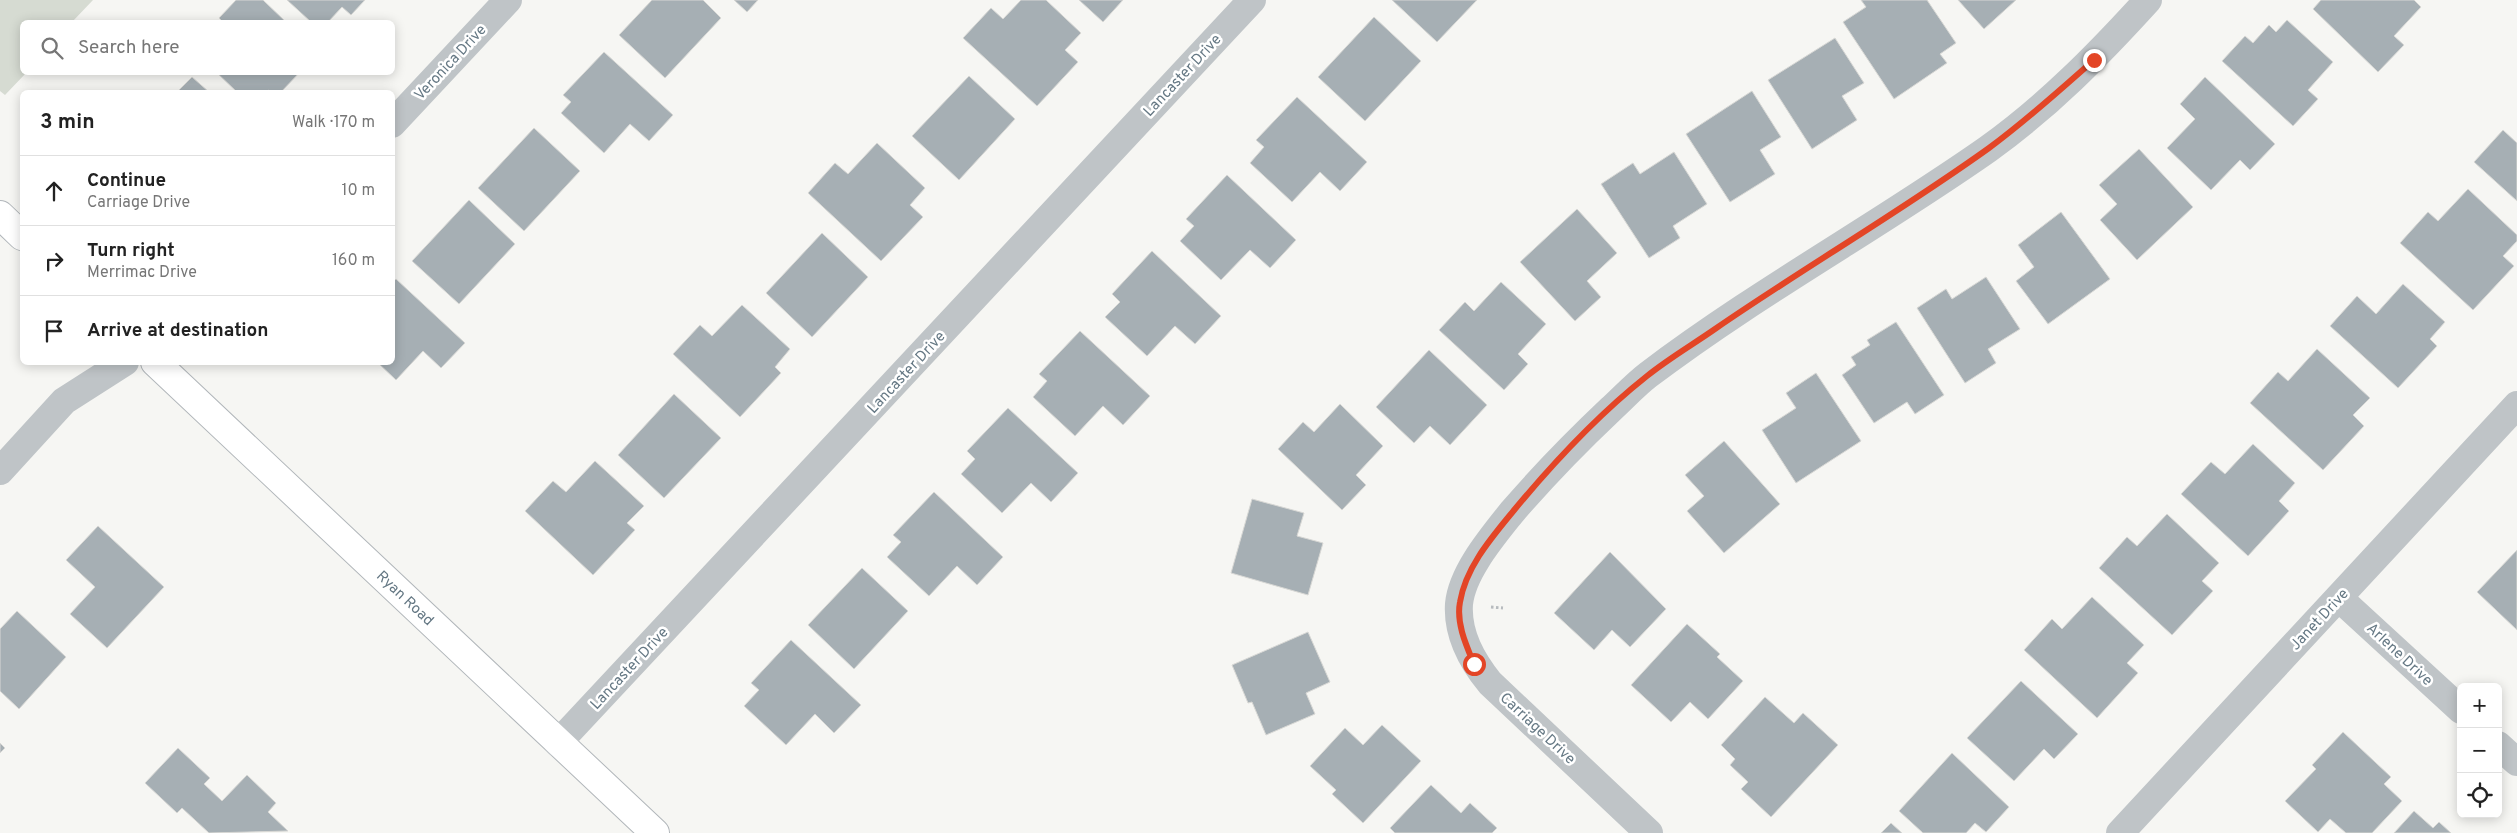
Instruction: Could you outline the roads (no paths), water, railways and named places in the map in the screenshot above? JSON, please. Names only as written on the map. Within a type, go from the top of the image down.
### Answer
[{"type":"main road","points":[[0,215],[20,234]]},
{"type":"main road","name":"Ryan Road","points":[[158,365],[655,833]]},
{"type":"street","name":"Veronica Drive","points":[[395,121],[508,0]]},
{"type":"street","name":"Lancaster Drive","points":[[558,743],[1252,0]]},
{"type":"street","name":"Carriage Drive","points":[[1649,833],[1490,683],[1474,664],[1463,637],[1459,604],[1469,574],[1489,541],[1523,500],[1579,439],[1647,376],[1754,302],[1880,222],[1989,148],[2042,107],[2094,60],[2148,0]]},
{"type":"street","points":[[0,471],[64,401],[120,365]]},
{"type":"street","name":"Janet Drive","points":[[2120,833],[2517,405]]},
{"type":"street","name":"Arlene Drive","points":[[2338,598],[2457,706]]},
{"type":"street","points":[[2502,749],[2517,762]]}]
